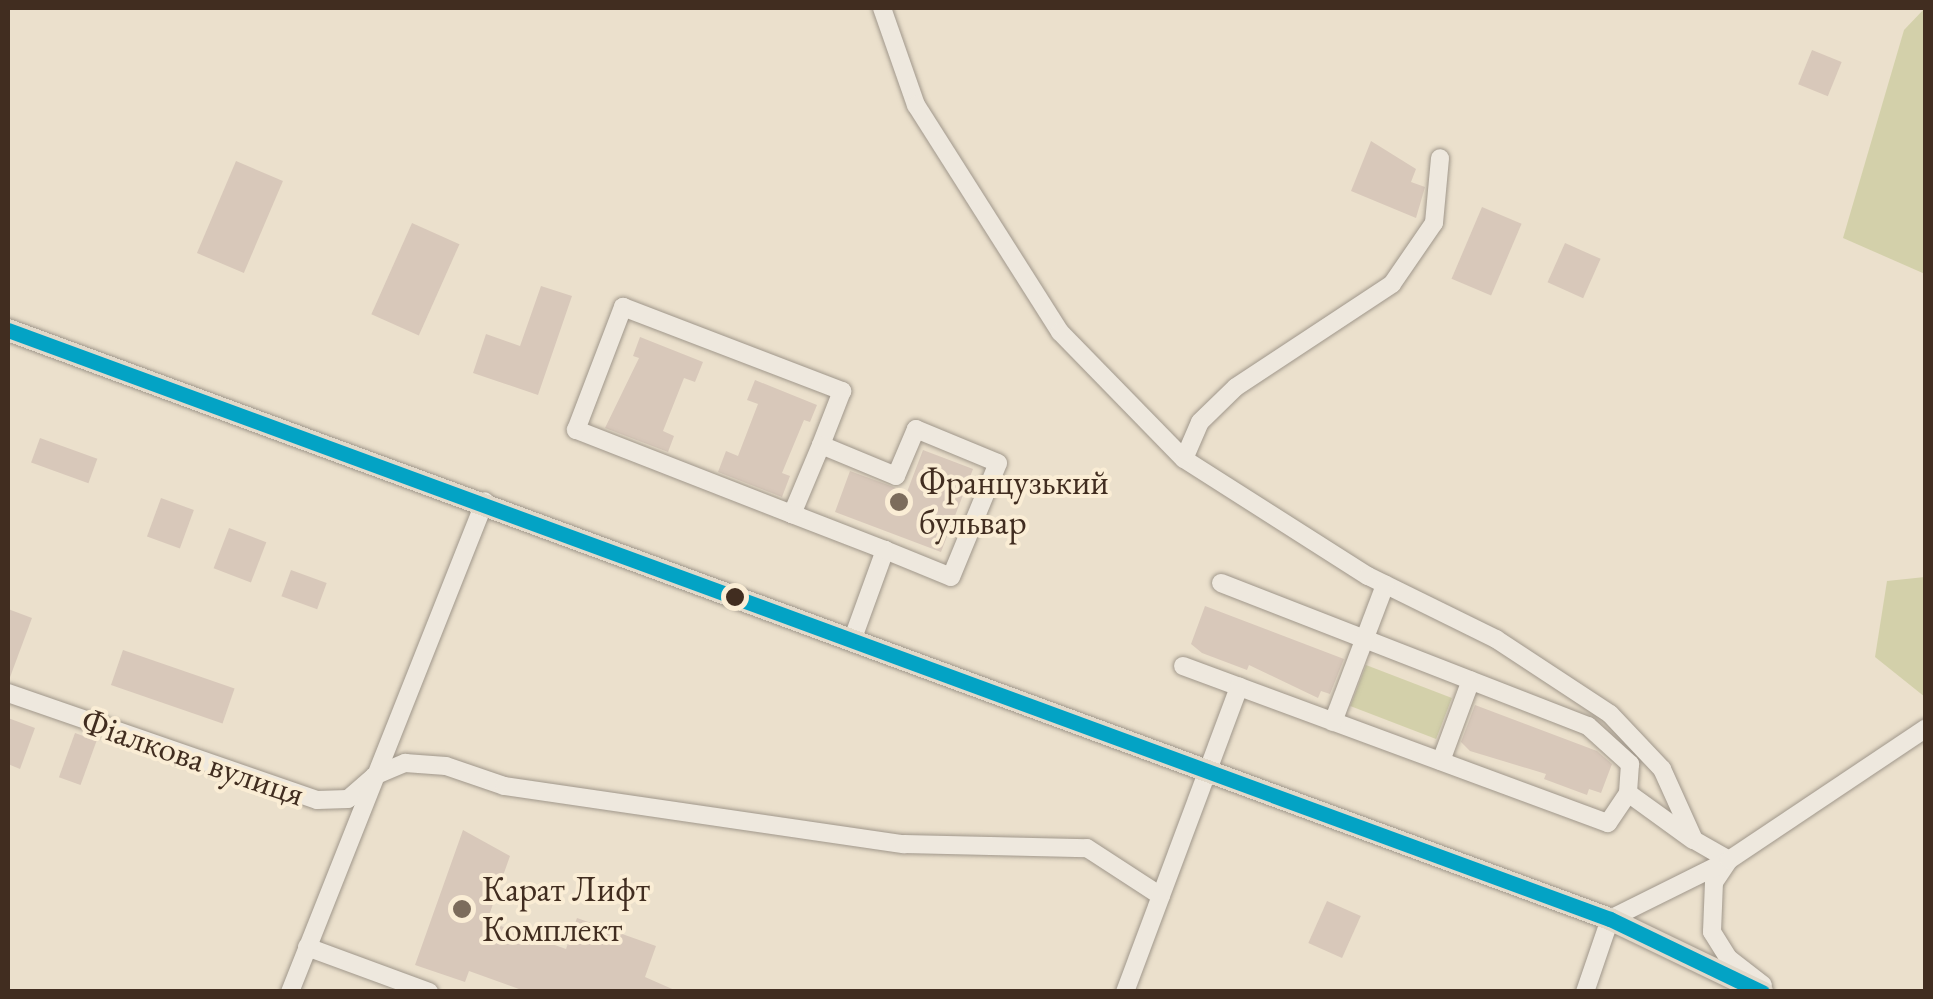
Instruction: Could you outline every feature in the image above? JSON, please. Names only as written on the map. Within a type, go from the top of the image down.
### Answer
[{"type":"main road","points":[[8,330],[486,501],[1610,918],[1762,992]]},
{"type":"street","points":[[882,8],[916,106],[1003,249],[1060,332],[1184,460],[1385,586],[1496,639],[1610,714],[1662,769],[1694,840]]},
{"type":"street","points":[[1184,460],[1200,422],[1236,387],[1392,284],[1434,224],[1440,158]]},
{"type":"street","points":[[792,514],[842,390],[622,307],[576,430],[951,577],[998,463],[916,429],[896,476],[822,446]]},
{"type":"street","points":[[290,992],[486,501]]},
{"type":"street","points":[[853,638],[885,550]]},
{"type":"street","points":[[1183,666],[1608,823],[1628,793],[1630,764],[1620,749],[1588,726],[1221,582]]},
{"type":"street","points":[[1334,722],[1385,586]]},
{"type":"street","points":[[1441,761],[1470,680]]},
{"type":"street","points":[[1125,992],[1239,687]]},
{"type":"street","name":"Фіалкова вулиця","points":[[8,693],[318,800],[348,799],[374,776],[405,763],[446,766],[504,786],[904,844],[1087,848],[1161,896]]},
{"type":"street","points":[[1585,992],[1610,918],[1729,860],[1921,735]]},
{"type":"street","points":[[1628,793],[1729,860]]},
{"type":"street","points":[[1729,860],[1714,882],[1712,932],[1728,958],[1771,992]]},
{"type":"street","points":[[307,946],[429,992]]},
{"type":"shaded area","points":[[1926,8],[1925,274],[1843,238],[1904,30]]},
{"type":"shaded area","points":[[1926,577],[1925,697],[1875,657],[1887,581]]},
{"type":"shaded area","points":[[1366,665],[1452,698],[1436,739],[1350,706]]},
{"type":"building","points":[[1812,50],[1842,62],[1828,96],[1798,84]]},
{"type":"building","points":[[1371,141],[1416,169],[1411,182],[1425,187],[1416,218],[1351,191]]},
{"type":"building","points":[[236,161],[283,181],[244,273],[197,253]]},
{"type":"building","points":[[1482,207],[1522,224],[1491,296],[1452,279]]},
{"type":"building","points":[[412,223],[460,244],[419,336],[371,314]]},
{"type":"building","points":[[1565,243],[1601,259],[1583,298],[1548,282]]},
{"type":"building","points":[[541,286],[572,296],[538,395],[473,373],[486,334],[520,346]]},
{"type":"building","points":[[640,337],[703,362],[695,382],[684,378],[663,431],[674,436],[668,452],[605,428],[639,358],[633,356]]},
{"type":"building","points":[[755,380],[817,405],[810,422],[804,420],[782,473],[790,476],[782,497],[718,472],[726,451],[738,456],[758,404],[747,400]]},
{"type":"building","points":[[40,438],[97,459],[88,483],[31,462]]},
{"type":"building","name":"Французький бульвар","points":[[923,450],[973,469],[941,552],[835,512],[850,471],[907,492]]},
{"type":"building","points":[[161,498],[194,510],[180,548],[147,537]]},
{"type":"building","points":[[229,528],[266,542],[251,582],[214,568]]},
{"type":"building","points":[[291,570],[327,583],[317,609],[281,596]]},
{"type":"building","points":[[1205,606],[1344,659],[1330,694],[1321,691],[1318,698],[1249,665],[1247,670],[1202,653],[1191,644]]},
{"type":"building","points":[[8,609],[32,618],[9,680],[8,679]]},
{"type":"building","points":[[123,650],[235,688],[223,723],[111,685]]},
{"type":"building","points":[[1475,705],[1597,751],[1612,764],[1601,793],[1589,789],[1587,795],[1544,779],[1546,774],[1470,751],[1461,742]]},
{"type":"building","points":[[8,718],[35,728],[20,769],[8,764]]},
{"type":"building","points":[[75,733],[97,741],[81,785],[59,777]]},
{"type":"building","points":[[463,830],[510,856],[487,921],[566,949],[577,918],[656,946],[645,977],[679,992],[527,992],[469,971],[465,982],[415,965]]},
{"type":"building","points":[[1327,901],[1361,916],[1342,958],[1308,943]]},
{"type":"transit line","points":[[8,330],[1610,919],[1762,992]]},
{"type":"place","name":"Французький бульвар","points":[[899,502]]},
{"type":"place","name":"Карат Лифт Комплект","points":[[462,909]]}]
